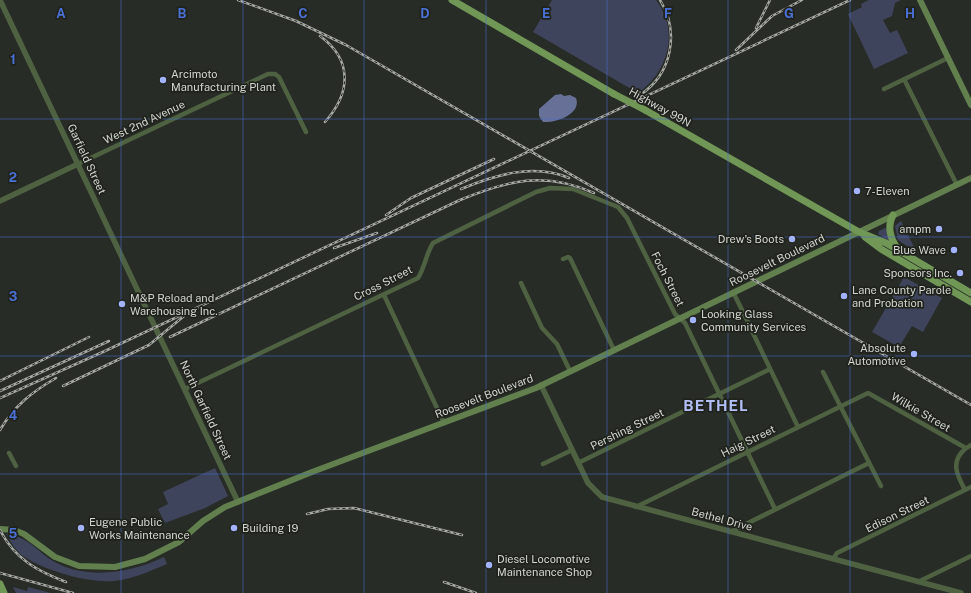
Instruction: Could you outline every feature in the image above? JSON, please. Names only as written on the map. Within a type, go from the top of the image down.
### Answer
[{"type":"main road","name":"Highway 99N","points":[[452,0],[614,94],[645,110],[859,232],[886,243],[971,293]]},
{"type":"main road","points":[[920,0],[971,105]]},
{"type":"main road","name":"Roosevelt Boulevard","points":[[0,529],[7,529],[24,534],[50,554],[65,561],[90,568],[115,567],[133,563],[159,553],[178,542],[214,513],[238,502],[542,385],[971,178]]},
{"type":"main road","points":[[893,215],[889,225],[892,238],[900,252]]},
{"type":"main road","name":"Highway 99N","points":[[859,232],[881,249],[971,302]]},
{"type":"street","name":"Garfield Street","points":[[0,0],[156,326]]},
{"type":"street","points":[[884,89],[948,58]]},
{"type":"street","name":"West 2nd Avenue","points":[[0,201],[268,74],[275,74],[281,80],[306,132]]},
{"type":"street","points":[[904,79],[957,185]]},
{"type":"street","name":"Cross Street","points":[[185,389],[418,278],[423,270],[428,252],[433,243],[536,192],[550,188],[573,189],[618,207]]},
{"type":"street","name":"Foch Street","points":[[618,207],[628,218],[675,314],[685,323],[774,509]]},
{"type":"street","points":[[563,258],[568,256],[570,258],[614,350]]},
{"type":"street","points":[[521,283],[542,328],[557,344],[570,371]]},
{"type":"street","points":[[733,292],[752,331],[756,336],[762,352],[798,426]]},
{"type":"street","points":[[384,295],[444,423]]},
{"type":"street","name":"North Garfield Street","points":[[156,326],[238,502]]},
{"type":"street","name":"Pershing Street","points":[[578,463],[770,368]]},
{"type":"street","points":[[823,372],[881,486]]},
{"type":"street","name":"Bethel Drive","points":[[542,385],[588,483],[597,494],[607,499],[961,593]]},
{"type":"street","name":"Haig Street","points":[[636,507],[798,426],[869,393]]},
{"type":"street","name":"Wilkie Street","points":[[869,393],[962,445],[965,449]]},
{"type":"street","points":[[965,490],[958,472],[956,461],[965,449],[971,445]]},
{"type":"street","points":[[542,464],[572,450]]},
{"type":"street","points":[[9,453],[16,466]]},
{"type":"street","points":[[730,532],[870,463]]},
{"type":"street","name":"Edison Street","points":[[833,559],[837,553],[971,487]]},
{"type":"street","points":[[918,582],[971,556]]},
{"type":"shaded area","points":[[552,0],[656,0],[668,25],[669,38],[663,63],[657,74],[638,93],[533,32]]},
{"type":"shaded area","points":[[869,0],[901,0],[895,3],[892,16],[883,20],[890,33],[897,30],[908,53],[874,69],[848,14],[862,7],[861,4]]},
{"type":"shaded area","points":[[561,94],[564,96],[570,95],[576,98],[577,104],[575,109],[572,113],[561,119],[543,122],[539,116],[539,109],[555,95]]},
{"type":"shaded area","points":[[901,221],[917,253],[898,240],[895,226]]},
{"type":"shaded area","points":[[885,228],[887,229],[889,241],[878,234],[879,231]]},
{"type":"shaded area","points":[[904,277],[942,298],[923,332],[912,326],[899,347],[872,332]]},
{"type":"shaded area","points":[[215,468],[228,496],[205,508],[165,523],[158,509],[168,504],[163,492]]},
{"type":"shaded area","points":[[6,534],[19,537],[48,558],[61,565],[76,570],[90,572],[121,571],[136,568],[164,557],[167,564],[121,580],[104,581],[80,578],[43,567],[23,556],[16,549]]},
{"type":"shaded area","points":[[13,587],[27,591],[28,587],[51,593],[16,593]]},
{"type":"railway","points":[[238,0],[296,21],[346,45],[971,405]]},
{"type":"railway","points":[[640,95],[651,86],[659,76],[666,64],[670,52],[670,25],[660,0]]},
{"type":"railway","points":[[756,28],[770,0]]},
{"type":"railway","points":[[736,50],[772,16],[802,0]]},
{"type":"railway","points":[[0,398],[105,351],[850,0]]},
{"type":"railway","points":[[320,36],[331,45],[338,55],[343,66],[345,77],[344,88],[340,100],[334,111],[325,122]]},
{"type":"railway","points":[[386,215],[411,198],[494,159]]},
{"type":"railway","points":[[461,189],[501,175],[528,171],[542,171],[569,178]]},
{"type":"railway","points":[[170,337],[460,200],[494,187],[511,183],[543,180],[576,186],[594,193]]},
{"type":"railway","points":[[334,248],[377,233]]},
{"type":"railway","points":[[63,386],[149,345],[184,316]]},
{"type":"railway","points":[[0,381],[89,337]]},
{"type":"railway","points":[[0,391],[109,341]]},
{"type":"railway","points":[[0,430],[5,421],[24,400],[56,378]]},
{"type":"railway","points":[[307,514],[328,509],[354,508],[462,535]]},
{"type":"railway","points":[[0,530],[13,549],[28,563],[66,582]]},
{"type":"railway","points":[[0,573],[73,593]]},
{"type":"railway","points":[[444,582],[476,593]]},
{"type":"place","name":"Arcimoto Manufacturing Plant","points":[[163,80]]},
{"type":"place","name":"7-Eleven","points":[[857,191]]},
{"type":"place","name":"ampm","points":[[939,229]]},
{"type":"place","name":"Drew's Boots","points":[[792,239]]},
{"type":"place","name":"Blue Wave","points":[[954,250]]},
{"type":"place","name":"Sponsors Inc.","points":[[960,273]]},
{"type":"place","name":"Lane County Parole and Probation","points":[[844,296]]},
{"type":"place","name":"M&P Reload and Warehousing Inc.","points":[[122,304]]},
{"type":"place","name":"Looking Glass Community Services","points":[[693,320]]},
{"type":"place","name":"Absolute Automotive","points":[[914,354]]},
{"type":"place","name":"Eugene Public Works Maintenance","points":[[81,528]]},
{"type":"place","name":"Building 19","points":[[234,528]]},
{"type":"place","name":"Diesel Locomotive Maintenance Shop","points":[[489,565]]},
{"type":"district","name":"BETHEL","points":[[716,405]]}]
